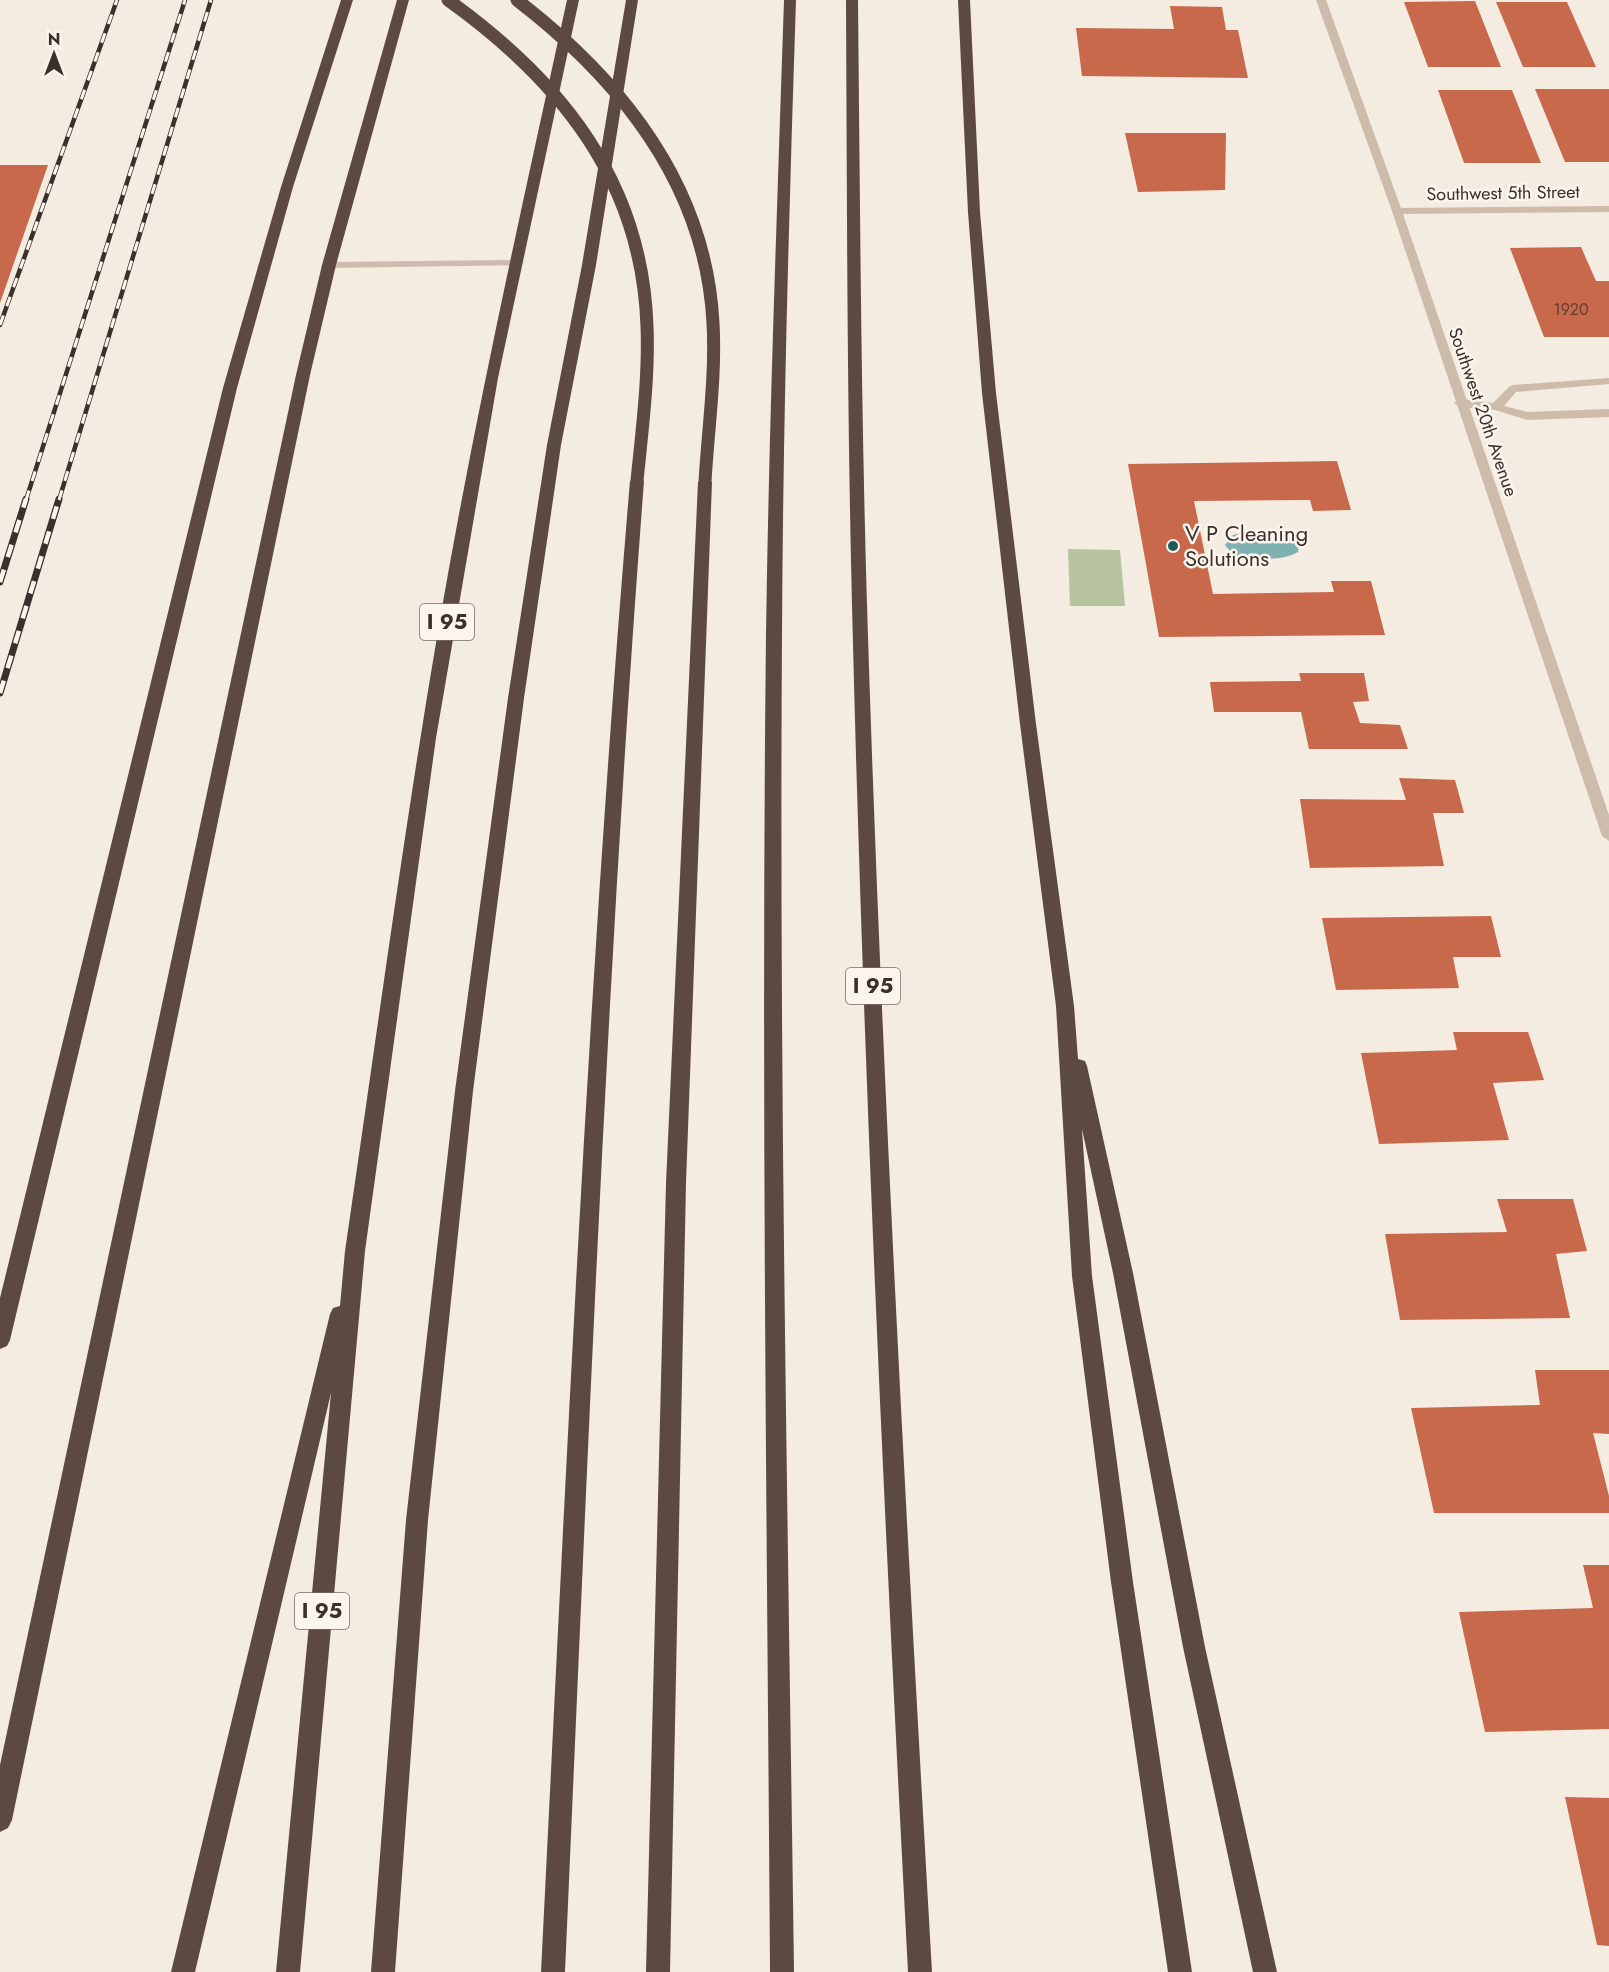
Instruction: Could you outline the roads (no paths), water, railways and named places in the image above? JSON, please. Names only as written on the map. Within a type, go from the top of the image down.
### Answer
[{"type":"highway","points":[[0,1340],[230,388],[287,187],[347,0]]},
{"type":"highway","points":[[0,1820],[303,375],[329,265],[403,0]]},
{"type":"highway","points":[[448,0],[493,31],[517,52],[561,99],[595,145],[625,208],[643,272],[646,306],[647,361],[620,675],[601,973],[553,1972]]},
{"type":"highway","points":[[517,0],[574,45],[623,97],[659,150],[676,180],[687,209],[705,269],[711,301],[713,331],[676,1183],[658,1972]]},
{"type":"highway","name":"I 95","points":[[288,1972],[355,1251],[446,628],[469,493],[515,263],[573,0]]},
{"type":"highway","points":[[382,1972],[417,1520],[464,1091],[516,698],[554,445],[589,265],[632,0]]},
{"type":"highway","points":[[782,1972],[774,1258],[774,633],[778,401],[790,0]]},
{"type":"highway","name":"I 95","points":[[852,0],[855,409],[866,785],[893,1478],[920,1972]]},
{"type":"highway","points":[[964,0],[974,212],[989,393],[1025,702],[1065,1006],[1082,1276],[1122,1582],[1180,1972]]},
{"type":"highway","points":[[1065,1006],[1123,1273],[1194,1647],[1265,1972]]},
{"type":"highway","points":[[183,1972],[355,1251]]},
{"type":"street","name":"Southwest 20th Avenue","points":[[1321,0],[1397,211],[1609,836]]},
{"type":"street","name":"Southwest 5th Street","points":[[1397,211],[1609,209]]},
{"type":"street","points":[[329,265],[515,263]]},
{"type":"street","points":[[1496,407],[1513,390],[1609,381]]},
{"type":"street","points":[[1461,403],[1496,407],[1528,416],[1609,413]]},
{"type":"water","points":[[1242,533],[1288,537],[1299,546],[1298,552],[1275,558],[1258,559],[1234,556],[1225,545],[1233,535]]},
{"type":"railway","points":[[0,325],[117,0]]},
{"type":"railway","points":[[26,500],[185,0]]},
{"type":"railway","points":[[59,500],[211,0]]},
{"type":"railway","points":[[0,582],[26,499]]},
{"type":"railway","points":[[0,693],[59,499]]},
{"type":"place","name":"V P Cleaning Solutions","points":[[1173,546]]}]
